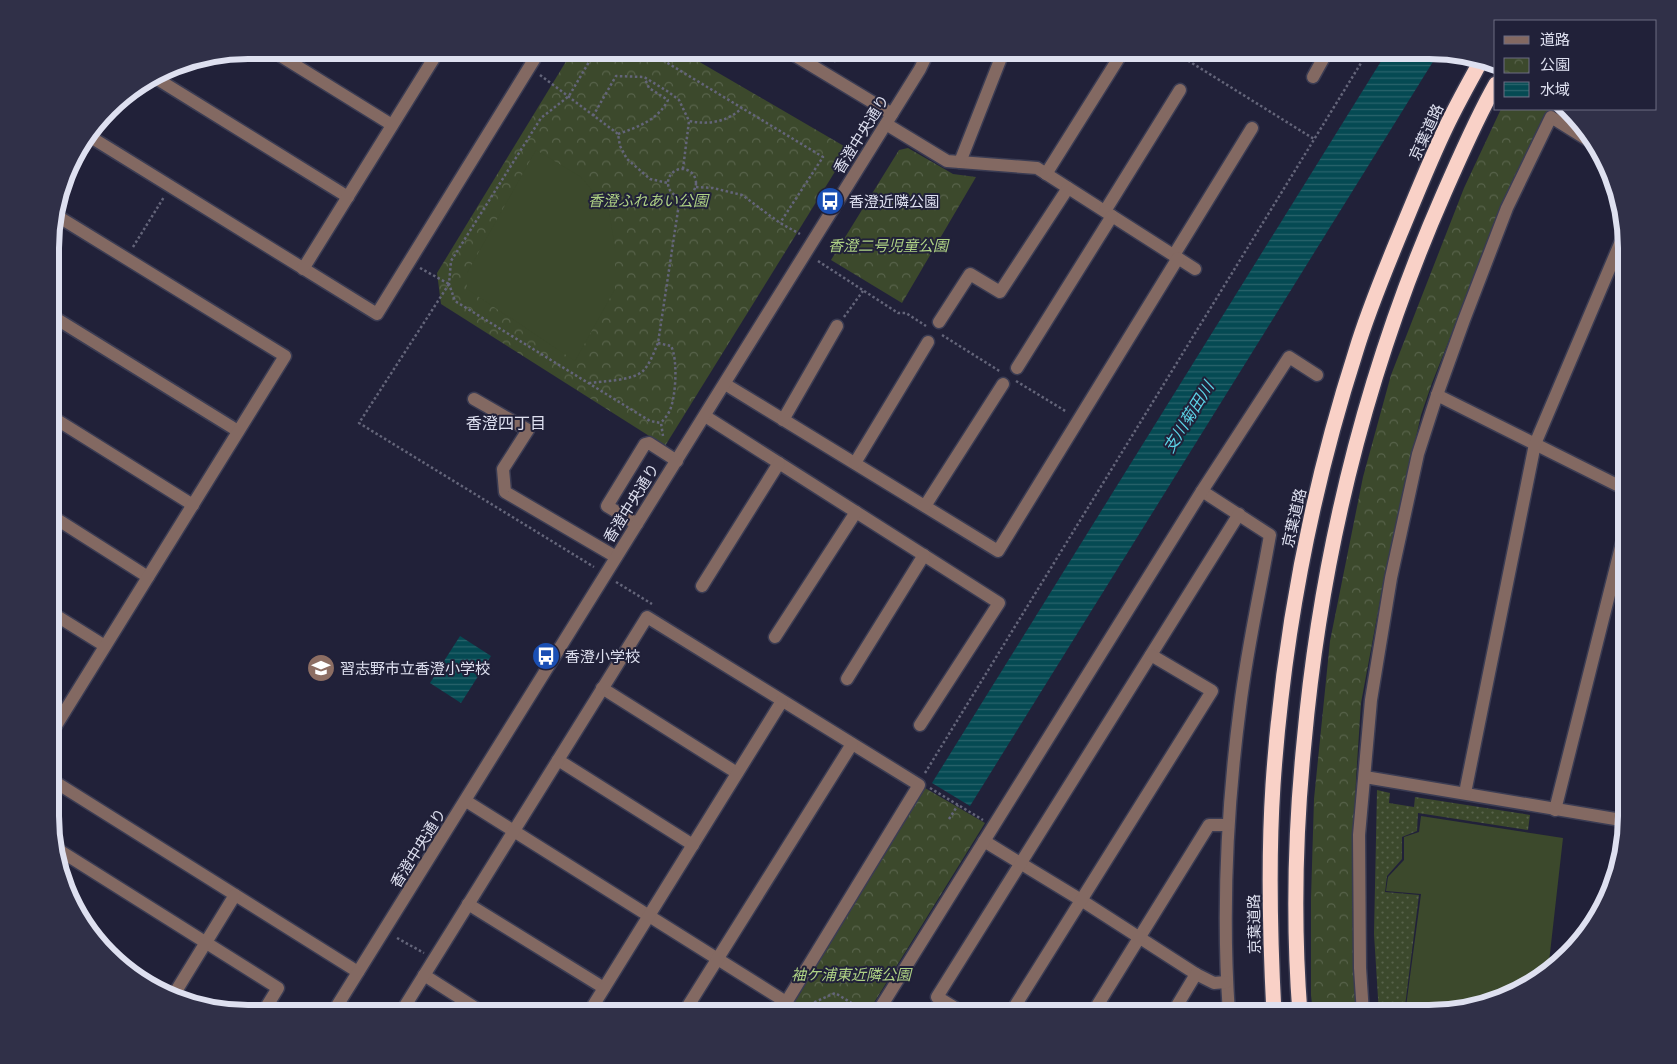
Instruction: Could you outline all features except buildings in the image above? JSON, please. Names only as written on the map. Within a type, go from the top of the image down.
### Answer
[{"type":"highway","name":"京葉道路","points":[[1274,1005],[1271,916],[1273,786],[1287,650],[1305,550],[1332,434],[1359,341],[1384,272],[1428,168],[1447,126],[1479,65]]},
{"type":"highway","points":[[1300,1005],[1295,917],[1301,769],[1317,626],[1333,543],[1360,430],[1378,366],[1432,221],[1494,88]]},
{"type":"street","points":[[286,59],[392,125]]},
{"type":"street","points":[[303,269],[430,59]]},
{"type":"street","points":[[94,139],[377,314],[534,59]]},
{"type":"street","points":[[799,59],[889,119],[947,161],[1037,168],[1195,269]]},
{"type":"street","name":"香澄中央通り","points":[[338,1005],[725,384],[920,69],[924,59]]},
{"type":"street","points":[[960,162],[1000,59]]},
{"type":"street","points":[[1046,174],[1118,59]]},
{"type":"street","points":[[1313,78],[1323,59]]},
{"type":"street","points":[[160,80],[348,197]]},
{"type":"street","points":[[1017,368],[1180,90]]},
{"type":"street","points":[[1362,1005],[1359,912],[1360,835],[1371,700],[1391,578],[1418,454],[1464,320],[1507,208],[1551,117],[1581,136]]},
{"type":"street","points":[[725,384],[998,551],[1079,420],[1252,128]]},
{"type":"street","points":[[933,324],[970,274],[1000,292],[1068,188]]},
{"type":"street","points":[[59,714],[105,646],[285,356],[61,218]]},
{"type":"street","points":[[1465,794],[1536,444],[1618,251]]},
{"type":"street","points":[[59,320],[238,431]]},
{"type":"street","points":[[783,420],[837,326]]},
{"type":"street","points":[[855,464],[928,342]]},
{"type":"street","points":[[882,1005],[1202,491],[1289,357],[1317,375]]},
{"type":"street","points":[[925,506],[1003,384]]},
{"type":"street","points":[[1437,395],[1618,485]]},
{"type":"street","points":[[474,398],[528,430],[503,469],[505,492],[616,557]]},
{"type":"street","points":[[705,416],[999,603],[920,725]]},
{"type":"street","points":[[59,421],[193,505]]},
{"type":"street","points":[[637,524],[607,506],[645,444],[649,443],[677,461]]},
{"type":"street","points":[[702,586],[779,463]]},
{"type":"street","points":[[1202,491],[1270,535],[1240,705],[1228,825],[1226,982],[1227,1005]]},
{"type":"street","points":[[775,637],[856,512]]},
{"type":"street","points":[[950,1005],[937,997],[1239,514]]},
{"type":"street","points":[[59,520],[148,576]]},
{"type":"street","points":[[847,679],[924,555]]},
{"type":"street","points":[[1555,810],[1618,559]]},
{"type":"street","points":[[59,617],[105,646]]},
{"type":"street","points":[[406,1005],[646,617],[852,744],[920,783],[784,1005]]},
{"type":"street","points":[[1016,1005],[1212,691],[1151,655]]},
{"type":"street","points":[[602,688],[738,773]]},
{"type":"street","points":[[594,1005],[782,701]]},
{"type":"street","points":[[689,1005],[852,744]]},
{"type":"street","points":[[558,760],[693,845]]},
{"type":"street","points":[[1365,777],[1618,820]]},
{"type":"street","points":[[59,784],[358,972]]},
{"type":"street","points":[[466,801],[786,1002]]},
{"type":"street","points":[[1097,1005],[1209,825],[1228,825]]},
{"type":"street","points":[[984,841],[1081,900],[1196,974],[1214,983],[1226,982]]},
{"type":"street","points":[[62,852],[278,988],[268,1005]]},
{"type":"street","points":[[176,991],[235,895]]},
{"type":"street","points":[[468,904],[604,988]]},
{"type":"street","points":[[1177,1005],[1196,974]]},
{"type":"street","points":[[424,976],[471,1005]]},
{"type":"path","points":[[591,59],[569,96],[541,118],[451,261],[450,284],[454,301],[650,421],[661,423]]},
{"type":"path","points":[[661,59],[823,157],[780,223]]},
{"type":"path","points":[[1186,59],[1314,138]]},
{"type":"path","points":[[993,826],[920,783],[1314,138],[1364,59]]},
{"type":"path","points":[[529,68],[618,134],[620,146],[626,159],[650,179],[668,184]]},
{"type":"path","points":[[593,116],[616,76],[644,77],[678,100],[689,121],[683,169]]},
{"type":"path","points":[[618,134],[640,127],[663,110],[668,100],[649,88],[644,77]]},
{"type":"path","points":[[689,121],[718,122],[730,118],[742,108]]},
{"type":"path","points":[[683,169],[694,175],[696,187],[692,194],[680,197],[672,192],[668,184],[674,172],[683,169]]},
{"type":"path","points":[[126,259],[170,187]]},
{"type":"path","points":[[696,187],[713,188],[742,195],[780,223],[800,234]]},
{"type":"path","points":[[588,383],[636,375],[643,371],[653,356],[658,343],[680,197]]},
{"type":"path","points":[[818,260],[898,313],[906,313],[933,324]]},
{"type":"path","points":[[409,262],[450,284]]},
{"type":"path","points":[[450,284],[359,423],[597,570]]},
{"type":"path","points":[[837,326],[864,291]]},
{"type":"path","points":[[942,336],[1079,420]]},
{"type":"path","points":[[658,343],[671,346],[674,352],[675,368],[672,401],[669,411],[661,423],[663,438]]},
{"type":"path","points":[[949,819],[958,805]]},
{"type":"path","points":[[397,938],[434,959]]},
{"type":"path","points":[[814,1005],[816,1002],[835,993],[855,1005]]},
{"type":"path","points":[[786,1002],[793,1005]]},
{"type":"green space","name":"香澄ふれあい公園","points":[[568,59],[694,59],[849,149],[665,446],[441,304],[437,273]]},
{"type":"green space","points":[[1501,110],[1548,110],[1514,177],[1421,415],[1383,585],[1361,703],[1354,844],[1353,957],[1356,1005],[1312,1005],[1311,898],[1314,799],[1330,641],[1363,477],[1391,375],[1464,188]]},
{"type":"green space","name":"香澄二号児童公園","points":[[908,148],[953,174],[976,177],[902,303],[831,260],[899,150]]},
{"type":"green space","points":[[536,150],[581,177],[609,211],[615,248],[615,289],[575,361],[467,289],[467,273]]},
{"type":"green space","name":"袖ケ浦東近隣公園","points":[[925,788],[985,823],[873,1005],[791,1005]]},
{"type":"green space","points":[[1377,790],[1390,793],[1389,803],[1414,807],[1415,797],[1530,815],[1528,830],[1418,813],[1417,831],[1402,837],[1402,859],[1387,876],[1385,892],[1419,895],[1405,1005],[1378,1005],[1374,934]]},
{"type":"green space","points":[[1421,816],[1563,838],[1549,962],[1513,986],[1478,999],[1454,1004],[1406,1005],[1421,894],[1386,891],[1388,877],[1404,860],[1404,837],[1419,832]]},
{"type":"water","name":"支川菊田川","points":[[1382,59],[1435,59],[970,806],[932,783]]},
{"type":"water","points":[[460,636],[491,656],[461,703],[430,683]]},
{"type":"place","name":"香澄近隣公園","points":[[830,201]]},
{"type":"place","name":"香澄小学校","points":[[546,656]]},
{"type":"place","name":"習志野市立香澄小学校","points":[[321,668]]},
{"type":"district","name":"香澄四丁目","points":[[506,423]]}]
